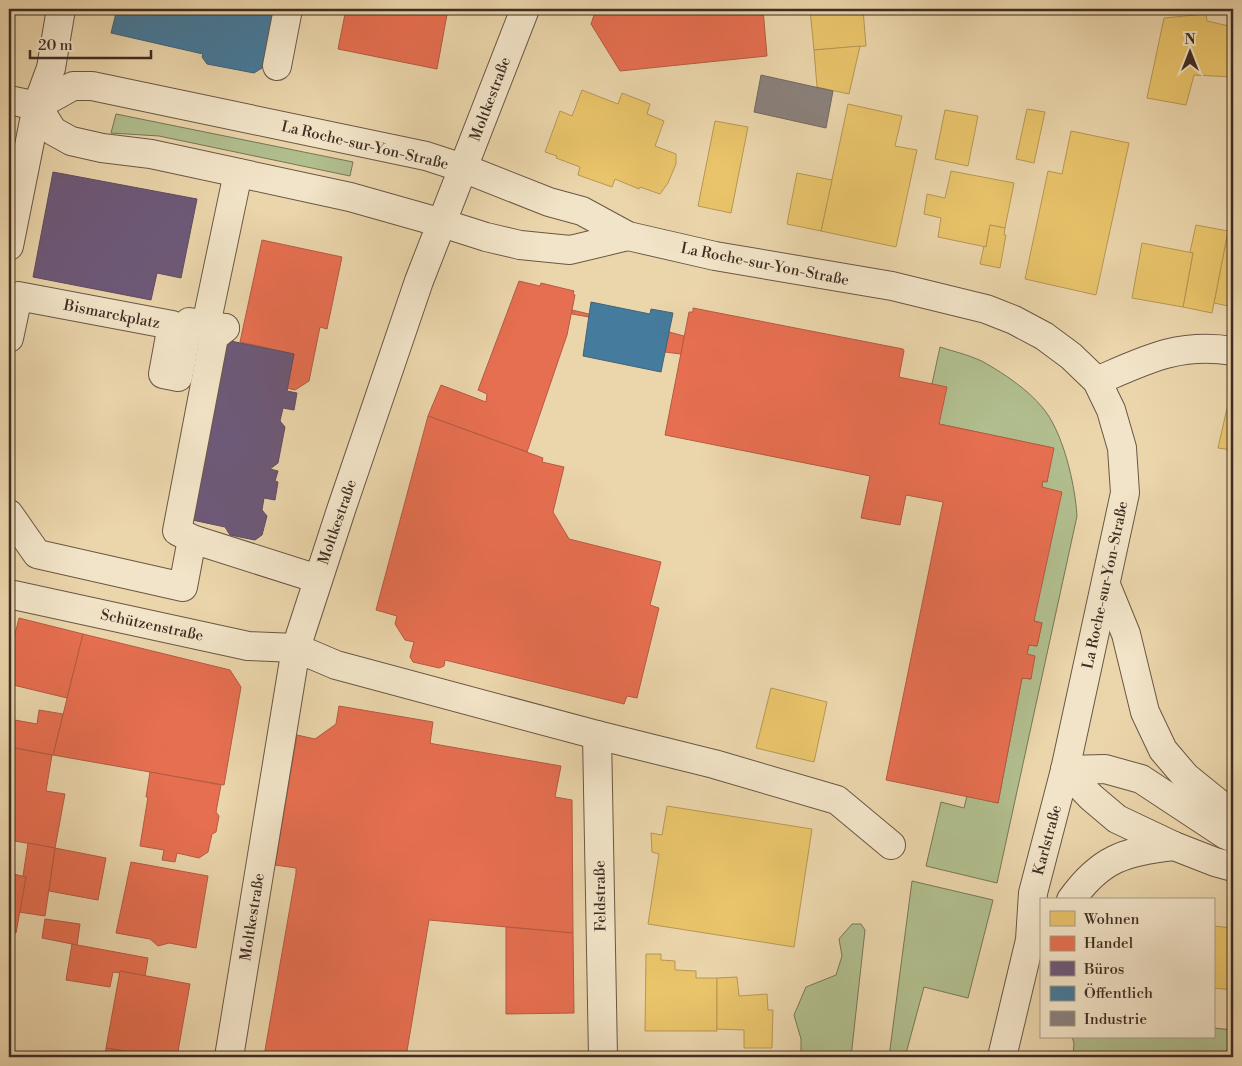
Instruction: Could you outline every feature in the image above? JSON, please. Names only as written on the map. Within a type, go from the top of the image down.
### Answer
[{"type":"street","points":[[9,246],[37,106],[51,68],[62,9]]},
{"type":"street","points":[[277,66],[288,9]]},
{"type":"street","name":"Moltkestraße","points":[[230,1057],[296,648],[420,281],[526,9]]},
{"type":"street","name":"La Roche-sur-Yon-Straße","points":[[37,106],[73,86],[92,86],[426,156],[463,168],[550,202],[582,211],[628,236],[715,256],[892,286],[986,309],[1014,320],[1044,336],[1071,356],[1096,381],[1112,410],[1122,448],[1125,470],[1125,493],[1065,770]]},
{"type":"street","points":[[9,100],[37,106],[53,131],[71,141],[102,148],[152,154],[370,202],[442,222],[486,237],[520,245],[570,250],[628,236]]},
{"type":"street","points":[[238,172],[206,325],[225,328],[214,337],[177,531],[192,539],[318,579]]},
{"type":"street","name":"Bismarckplatz","points":[[9,334],[18,296],[172,325],[163,374],[178,377],[188,322],[206,325]]},
{"type":"street","points":[[1096,381],[1152,357],[1176,350],[1206,348],[1233,351]]},
{"type":"street","points":[[9,514],[37,554],[183,587],[192,539]]},
{"type":"street","points":[[1106,585],[1126,634],[1145,712],[1163,750],[1186,777],[1233,815]]},
{"type":"street","name":"Schützenstraße","points":[[9,594],[248,646],[296,648]]},
{"type":"street","points":[[296,648],[336,665],[597,735],[714,764],[838,800],[891,845]]},
{"type":"street","name":"Feldstraße","points":[[597,735],[603,1057]]},
{"type":"street","points":[[1065,770],[1105,769],[1141,779],[1233,838]]},
{"type":"street","points":[[1065,770],[1091,797],[1117,819],[1174,846],[1233,867]]},
{"type":"street","name":"Karlstraße","points":[[1002,1057],[1016,998],[1035,937],[1033,894],[1065,770]]},
{"type":"street","points":[[1072,898],[1084,881],[1108,862],[1144,849],[1174,846]]},
{"type":"green space","points":[[116,114],[353,162],[350,176],[159,136],[111,133]]},
{"type":"green space","points":[[940,347],[982,361],[1016,383],[1042,407],[1056,430],[1067,458],[1076,503],[1077,516],[997,883],[926,866],[941,802],[964,808],[967,796],[998,803],[1022,678],[1031,679],[1027,654],[1029,645],[1037,646],[1042,623],[1034,621],[1042,487],[1043,481],[1047,482],[1053,448],[939,424],[932,384]]},
{"type":"green space","points":[[912,881],[993,900],[968,998],[924,987],[905,1057],[889,1057]]},
{"type":"green space","points":[[852,924],[861,924],[865,930],[851,1057],[801,1057],[801,1039],[794,1015],[806,987],[836,975],[842,956],[839,939]]},
{"type":"green space","points":[[1214,1028],[1233,1030],[1233,1057],[1073,1057],[1072,1038],[1214,1038]]},
{"type":"building: Wohnen","points":[[809,9],[863,9],[866,46],[814,50]]},
{"type":"building: Wohnen","points":[[1206,14],[1207,21],[1233,27],[1233,77],[1194,75],[1186,105],[1147,98],[1164,18]]},
{"type":"building: Wohnen","points":[[860,46],[849,94],[817,87],[814,50]]},
{"type":"building: Wohnen","points":[[582,90],[618,104],[622,93],[650,104],[647,114],[664,121],[655,146],[676,154],[676,164],[668,183],[660,194],[640,187],[639,189],[615,179],[612,187],[578,175],[580,167],[545,152],[560,111],[572,116]]},
{"type":"building: Wohnen","points":[[848,104],[902,116],[895,146],[917,150],[896,247],[821,231]]},
{"type":"building: Wohnen","points":[[1027,109],[1045,112],[1034,163],[1016,159]]},
{"type":"building: Wohnen","points":[[945,110],[978,116],[968,166],[935,159]]},
{"type":"building: Wohnen","points":[[715,121],[748,127],[731,213],[698,206]]},
{"type":"building: Wohnen","points":[[1071,131],[1129,143],[1096,295],[1025,279],[1048,171],[1062,174]]},
{"type":"building: Wohnen","points":[[951,171],[1014,183],[1005,228],[990,225],[986,247],[938,237],[941,218],[924,214],[927,194],[945,198]]},
{"type":"building: Wohnen","points":[[797,173],[832,180],[821,231],[787,224]]},
{"type":"building: Wohnen","points":[[1233,206],[1233,307],[1214,303]]},
{"type":"building: Wohnen","points":[[990,225],[1005,228],[1004,235],[1006,235],[1000,268],[980,264],[984,246],[986,247]]},
{"type":"building: Wohnen","points":[[1196,225],[1228,231],[1212,313],[1183,307],[1193,253],[1190,252]]},
{"type":"building: Wohnen","points":[[1142,243],[1193,253],[1183,307],[1132,298]]},
{"type":"building: Wohnen","points":[[1228,404],[1233,406],[1233,465],[1228,464],[1232,450],[1218,448]]},
{"type":"building: Wohnen","points":[[771,688],[827,702],[814,762],[756,748]]},
{"type":"building: Wohnen","points":[[667,806],[812,829],[794,947],[648,924],[659,854],[652,852],[651,833],[662,835]]},
{"type":"building: Wohnen","points":[[1214,926],[1233,928],[1233,990],[1214,988]]},
{"type":"building: Wohnen","points":[[646,954],[661,954],[661,960],[675,961],[675,970],[696,971],[696,978],[717,978],[717,1031],[645,1031]]},
{"type":"building: Wohnen","points":[[737,977],[739,996],[767,994],[768,1010],[773,1010],[772,1048],[744,1048],[744,1030],[717,1029],[717,978]]},
{"type":"building: Handel","points":[[346,9],[448,9],[437,69],[338,49]]},
{"type":"building: Handel","points":[[596,9],[763,9],[767,56],[620,71],[591,24]]},
{"type":"building: Handel","points":[[262,240],[342,257],[327,329],[320,327],[309,381],[295,390],[287,388],[294,354],[240,342]]},
{"type":"building: Handel","points":[[519,281],[540,286],[541,283],[574,291],[573,294],[575,295],[567,335],[527,452],[428,416],[441,385],[486,402],[487,394],[478,390]]},
{"type":"building: Handel","points":[[693,308],[903,349],[899,377],[947,387],[939,424],[1054,448],[1047,482],[1043,481],[1042,487],[1062,492],[1034,621],[1042,623],[1037,646],[1029,645],[1027,654],[1035,656],[1031,679],[1022,678],[998,803],[886,780],[943,502],[906,495],[900,525],[861,518],[870,476],[665,435],[689,312],[693,312]]},
{"type":"building: Handel","points":[[572,310],[589,314],[589,317],[572,314]]},
{"type":"building: Handel","points":[[669,332],[684,336],[681,354],[665,352]]},
{"type":"building: Handel","points":[[428,416],[543,458],[542,462],[564,467],[553,512],[569,539],[661,562],[650,605],[659,608],[637,698],[627,696],[624,704],[445,660],[444,666],[439,668],[413,662],[410,657],[414,642],[405,640],[395,624],[397,616],[376,610]]},
{"type":"building: Handel","points":[[19,618],[83,634],[67,698],[9,684],[9,633],[15,634]]},
{"type":"building: Handel","points":[[83,634],[230,670],[241,687],[224,785],[53,755]]},
{"type":"building: Handel","points":[[339,706],[433,722],[430,743],[561,766],[555,797],[572,800],[573,933],[429,920],[406,1057],[264,1056],[296,873],[296,868],[275,865],[297,735],[315,739],[336,724]]},
{"type":"building: Handel","points":[[39,710],[63,714],[53,755],[9,747],[9,719],[37,724]]},
{"type":"building: Handel","points":[[9,747],[52,755],[46,791],[65,794],[55,848],[9,840]]},
{"type":"building: Handel","points":[[150,772],[221,785],[216,812],[219,816],[216,832],[212,834],[208,852],[199,858],[177,853],[175,862],[162,860],[164,850],[140,846]]},
{"type":"building: Handel","points":[[28,843],[55,848],[45,916],[19,912],[26,877],[23,876]]},
{"type":"building: Handel","points":[[55,848],[106,858],[98,900],[49,891]]},
{"type":"building: Handel","points":[[131,862],[208,876],[196,948],[169,943],[158,946],[150,939],[116,933]]},
{"type":"building: Handel","points":[[9,873],[26,877],[16,933],[9,932]]},
{"type":"building: Handel","points":[[45,919],[80,924],[77,945],[42,938]]},
{"type":"building: Handel","points":[[506,927],[573,933],[574,1013],[506,1014]]},
{"type":"building: Handel","points":[[72,944],[148,958],[145,976],[120,971],[120,973],[113,972],[110,987],[66,980]]},
{"type":"building: Handel","points":[[120,971],[190,984],[177,1057],[162,1057],[106,1048]]},
{"type":"building: Handel","points":[[106,1048],[162,1057],[105,1057]]},
{"type":"building: Büros","points":[[53,172],[197,199],[181,278],[157,273],[151,300],[33,277]]},
{"type":"building: Büros","points":[[221,339],[294,354],[287,391],[297,393],[294,410],[283,408],[280,421],[285,427],[278,463],[270,469],[278,471],[275,481],[278,482],[275,500],[264,498],[262,510],[267,516],[262,535],[255,540],[230,535],[225,527],[183,518]]},
{"type":"building: Öffentlich","points":[[117,9],[276,9],[262,68],[254,73],[207,64],[202,57],[203,54],[111,33]]},
{"type":"building: Öffentlich","points":[[591,302],[650,314],[651,309],[673,313],[661,372],[583,356]]},
{"type":"building: Industrie","points":[[761,75],[833,91],[826,128],[754,112]]}]
